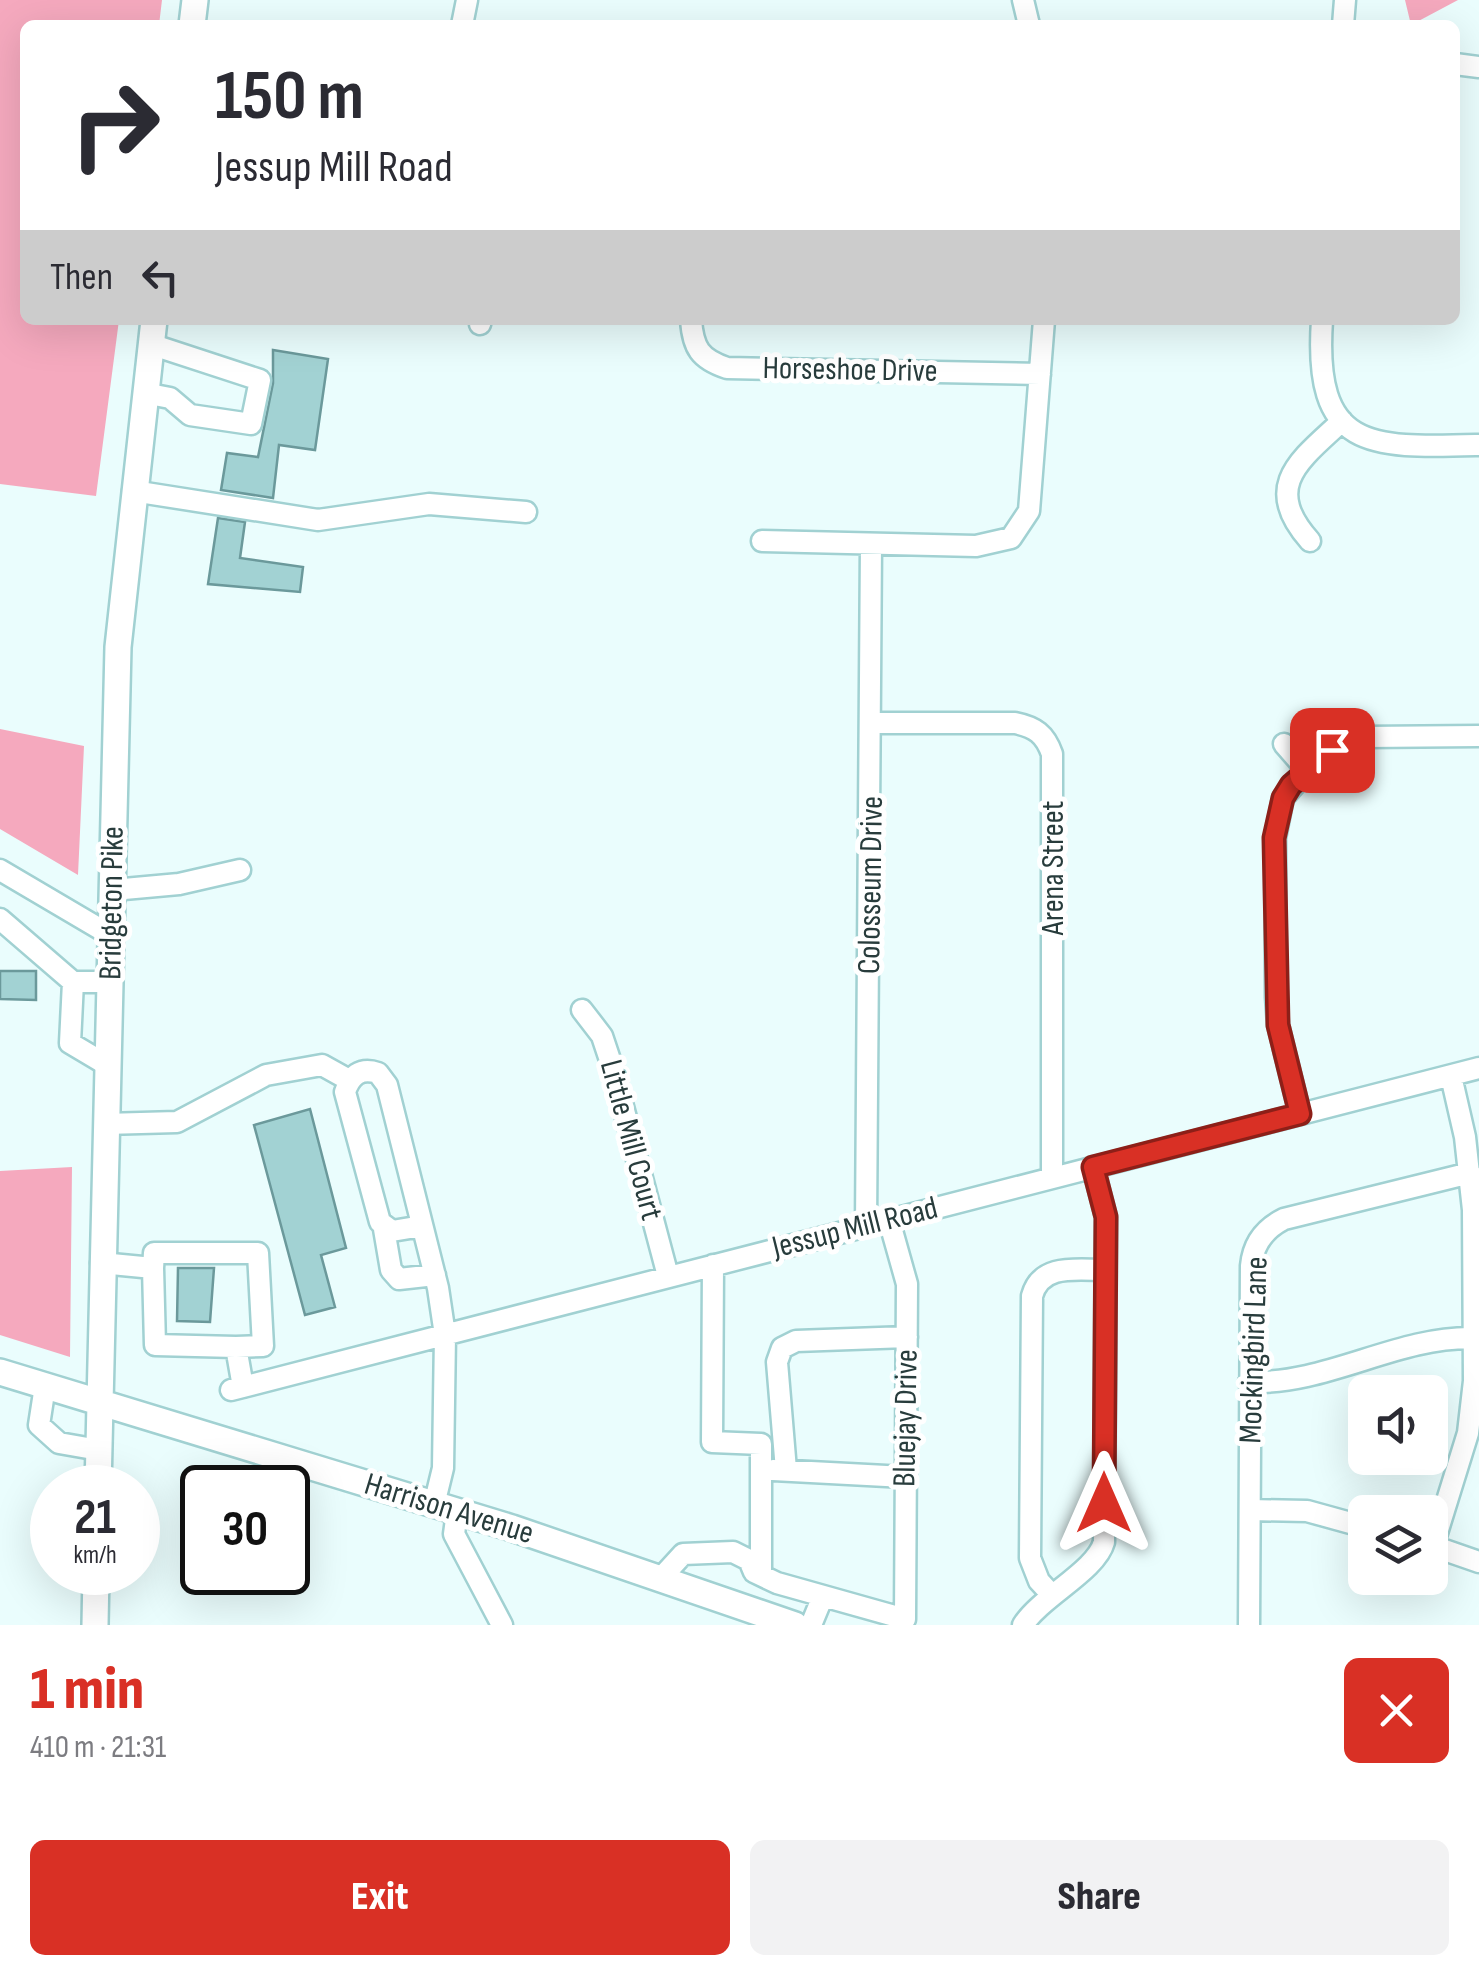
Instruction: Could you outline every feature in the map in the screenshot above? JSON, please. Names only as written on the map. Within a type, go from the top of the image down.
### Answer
[{"type":"main road","name":"Bridgeton Pike","points":[[98,1465],[120,611],[152,332]]},
{"type":"main road","name":"Harrison Avenue","points":[[0,1372],[446,1508],[795,1625]]},
{"type":"main road","points":[[94,1625],[95,1595]]},
{"type":"street","name":"Horseshoe Drive","points":[[691,325],[693,341],[702,357],[727,368],[1040,374]]},
{"type":"street","points":[[762,540],[976,546],[1011,538],[1029,511],[1044,325]]},
{"type":"street","points":[[1322,325],[1320,381],[1327,401],[1355,433],[1382,444],[1479,445]]},
{"type":"street","points":[[144,394],[170,398],[190,416],[251,424],[258,402],[260,380],[152,332]]},
{"type":"street","points":[[1310,541],[1288,512],[1287,489],[1302,458],[1342,421]]},
{"type":"street","points":[[133,491],[318,520],[429,504],[526,512]]},
{"type":"street","name":"Colosseum Drive","points":[[866,1226],[872,722],[870,544]]},
{"type":"street","name":"Arena Street","points":[[872,722],[1014,723],[1031,726],[1047,739],[1052,754],[1052,1177]]},
{"type":"street","points":[[1300,1114],[1278,1025],[1274,838],[1283,798],[1305,768],[1332,750],[1365,737],[1479,736]]},
{"type":"street","points":[[1284,744],[1305,768]]},
{"type":"street","points":[[0,870],[112,936]]},
{"type":"street","points":[[113,890],[179,884],[240,870]]},
{"type":"street","points":[[0,919],[74,982],[110,982]]},
{"type":"street","points":[[74,982],[70,1043],[107,1064]]},
{"type":"street","name":"Little Mill Court","points":[[582,1010],[602,1036],[613,1069],[668,1276]]},
{"type":"street","points":[[105,1124],[176,1122],[266,1075],[322,1064],[349,1080]]},
{"type":"street","name":"Jessup Mill Road","points":[[236,1347],[236,1389],[1479,1068]]},
{"type":"street","points":[[349,1080],[370,1070],[384,1079],[435,1275],[445,1335],[446,1508],[454,1534],[502,1625]]},
{"type":"street","points":[[1448,1496],[1468,1434],[1472,1338],[1470,1173],[1451,1076]]},
{"type":"street","points":[[349,1080],[346,1092],[384,1229],[390,1270],[398,1280],[435,1275]]},
{"type":"street","points":[[1023,1625],[1051,1594],[1096,1557],[1104,1542],[1106,1217],[1093,1167]]},
{"type":"street","name":"Mockingbird Lane","points":[[1249,1625],[1251,1258],[1266,1230],[1292,1216],[1470,1173]]},
{"type":"street","name":"Bluejay Drive","points":[[823,1596],[905,1619],[905,1268],[889,1220]]},
{"type":"street","points":[[384,1229],[402,1232],[422,1226]]},
{"type":"street","points":[[154,1253],[258,1253],[263,1346],[155,1345],[153,1268],[154,1253]]},
{"type":"street","points":[[101,1262],[153,1268]]},
{"type":"street","points":[[713,1264],[712,1442],[784,1443]]},
{"type":"street","points":[[1051,1594],[1039,1581],[1030,1558],[1032,1296],[1042,1277],[1053,1272],[1105,1270]]},
{"type":"street","points":[[786,1470],[777,1362],[782,1348],[796,1340],[907,1337]]},
{"type":"street","points":[[1250,1382],[1294,1379],[1446,1340],[1472,1338]]},
{"type":"street","points":[[45,1386],[39,1425],[46,1436],[98,1450]]},
{"type":"street","points":[[760,1572],[761,1444]]},
{"type":"street","points":[[761,1469],[905,1477]]},
{"type":"street","points":[[1250,1510],[1307,1511],[1348,1522]]},
{"type":"street","points":[[661,1578],[672,1562],[696,1551],[733,1552],[777,1583],[823,1596],[811,1625]]},
{"type":"street","points":[[1448,1551],[1479,1562]]},
{"type":"shaded area","points":[[0,0],[162,0],[160,20],[20,20],[20,325],[118,325],[96,496],[0,484]]},
{"type":"shaded area","points":[[1405,0],[1458,0],[1420,20],[1410,20]]},
{"type":"shaded area","points":[[0,729],[84,746],[78,875],[0,829]]},
{"type":"shaded area","points":[[72,1167],[70,1357],[0,1335],[0,1171]]},
{"type":"building","points":[[273,350],[328,359],[315,450],[279,445],[273,498],[221,490],[227,453],[258,457],[273,383]]},
{"type":"building","points":[[218,518],[245,522],[240,558],[303,567],[300,592],[208,584]]},
{"type":"building","points":[[0,971],[36,971],[36,1000],[0,999]]},
{"type":"building","points":[[310,1109],[346,1248],[321,1255],[335,1307],[305,1315],[254,1125]]},
{"type":"building","points":[[178,1268],[214,1268],[210,1322],[177,1321]]},
{"type":"route","points":[[1104,1503],[1106,1217],[1093,1167],[1300,1114],[1278,1025],[1274,838],[1283,798],[1291,785],[1305,768],[1332,750]]}]
